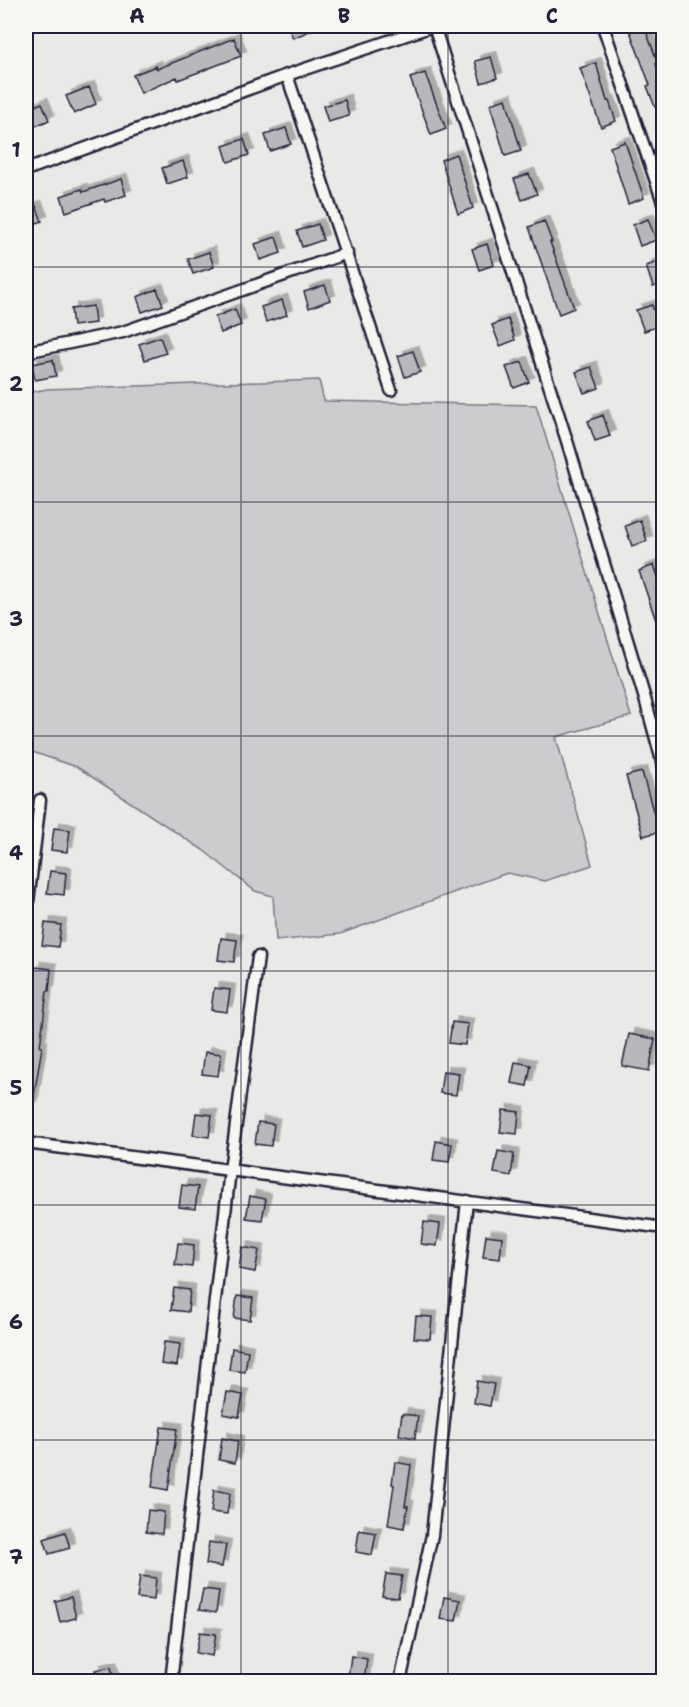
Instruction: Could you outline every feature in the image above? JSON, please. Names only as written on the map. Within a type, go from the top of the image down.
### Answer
[{"type":"street","points":[[26,170],[287,75],[434,26],[567,441],[645,699],[663,768]]},
{"type":"street","points":[[603,26],[663,205]]},
{"type":"street","points":[[287,75],[391,390]]},
{"type":"street","points":[[26,352],[123,332],[347,253]]},
{"type":"street","points":[[26,919],[40,800]]},
{"type":"street","points":[[171,1682],[230,1170],[258,957]]},
{"type":"street","points":[[26,1143],[663,1228]]},
{"type":"street","points":[[400,1682],[432,1535],[467,1201]]},
{"type":"shaded area","points":[[319,380],[324,401],[536,405],[631,716],[556,737],[592,865],[545,881],[507,873],[340,934],[276,941],[273,896],[255,891],[203,850],[77,767],[26,750],[26,393],[47,389]]},
{"type":"building","points":[[288,26],[321,26],[293,38]]},
{"type":"building","points":[[628,26],[644,26],[658,63],[656,64],[663,84],[663,103],[655,107],[647,86],[650,85]]},
{"type":"building","points":[[234,38],[241,56],[178,80],[177,77],[141,93],[133,75],[156,66],[157,69]]},
{"type":"building","points":[[491,57],[497,78],[481,83],[475,61]]},
{"type":"building","points":[[596,63],[607,101],[609,101],[616,121],[601,127],[580,68]]},
{"type":"building","points":[[425,73],[446,129],[431,135],[410,78]]},
{"type":"building","points":[[89,87],[96,104],[74,114],[66,96]]},
{"type":"building","points":[[506,99],[521,151],[505,156],[490,104]]},
{"type":"building","points":[[345,100],[349,116],[328,122],[323,106]]},
{"type":"building","points":[[42,103],[49,120],[26,130],[26,110]]},
{"type":"building","points":[[286,128],[291,144],[270,151],[265,135]]},
{"type":"building","points":[[244,139],[249,155],[228,162],[223,146]]},
{"type":"building","points":[[625,142],[644,198],[628,204],[610,147]]},
{"type":"building","points":[[456,154],[473,208],[458,214],[441,160]]},
{"type":"building","points":[[183,161],[188,177],[167,184],[162,168]]},
{"type":"building","points":[[529,174],[537,194],[522,200],[514,179]]},
{"type":"building","points":[[121,179],[126,195],[105,202],[104,199],[66,212],[61,196],[82,189],[83,192]]},
{"type":"building","points":[[36,206],[42,221],[26,227],[26,209]]},
{"type":"building","points":[[648,219],[656,240],[640,246],[633,225]]},
{"type":"building","points":[[544,221],[574,308],[559,314],[529,227]]},
{"type":"building","points":[[318,224],[323,240],[302,247],[297,231]]},
{"type":"building","points":[[276,237],[281,253],[260,260],[255,244]]},
{"type":"building","points":[[487,244],[494,265],[479,270],[472,249]]},
{"type":"building","points":[[209,252],[214,267],[193,274],[188,259]]},
{"type":"building","points":[[661,261],[663,283],[653,287],[646,266]]},
{"type":"building","points":[[325,285],[330,300],[309,308],[304,292]]},
{"type":"building","points":[[157,289],[163,305],[142,312],[137,297]]},
{"type":"building","points":[[282,300],[287,315],[266,322],[261,307]]},
{"type":"building","points":[[652,305],[659,326],[644,331],[636,310]]},
{"type":"building","points":[[93,306],[95,323],[73,326],[71,309]]},
{"type":"building","points":[[235,309],[241,325],[221,333],[215,317]]},
{"type":"building","points":[[508,319],[515,340],[500,346],[492,325]]},
{"type":"building","points":[[160,337],[166,353],[145,360],[139,344]]},
{"type":"building","points":[[413,351],[420,372],[405,377],[398,356]]},
{"type":"building","points":[[53,360],[56,376],[35,380],[32,364]]},
{"type":"building","points":[[522,362],[529,382],[514,388],[506,367]]},
{"type":"building","points":[[591,367],[599,388],[584,393],[576,372]]},
{"type":"building","points":[[603,415],[610,436],[595,441],[588,421]]},
{"type":"building","points":[[640,520],[647,541],[632,546],[625,526]]},
{"type":"building","points":[[654,565],[663,591],[662,638],[639,571]]},
{"type":"building","points":[[642,772],[659,832],[643,836],[626,776]]},
{"type":"building","points":[[54,828],[70,830],[67,852],[51,850]]},
{"type":"building","points":[[50,871],[66,873],[64,895],[47,893]]},
{"type":"building","points":[[45,923],[61,925],[58,947],[42,945]]},
{"type":"building","points":[[221,938],[237,940],[234,962],[218,960]]},
{"type":"building","points":[[35,967],[51,969],[32,1107],[26,1106],[28,1026],[26,1025]]},
{"type":"building","points":[[214,988],[230,990],[227,1012],[211,1010]]},
{"type":"building","points":[[452,1022],[468,1024],[465,1045],[449,1043]]},
{"type":"building","points":[[629,1034],[655,1039],[649,1071],[622,1066]]},
{"type":"building","points":[[205,1052],[221,1054],[218,1076],[202,1074]]},
{"type":"building","points":[[515,1062],[531,1065],[527,1086],[511,1083]]},
{"type":"building","points":[[443,1071],[459,1073],[456,1095],[440,1093]]},
{"type":"building","points":[[503,1110],[519,1112],[517,1134],[500,1132]]},
{"type":"building","points":[[196,1113],[212,1115],[209,1137],[193,1135]]},
{"type":"building","points":[[258,1122],[274,1124],[271,1146],[255,1144]]},
{"type":"building","points":[[436,1141],[452,1144],[449,1162],[433,1160]]},
{"type":"building","points":[[498,1151],[514,1154],[511,1176],[494,1173]]},
{"type":"building","points":[[182,1185],[198,1187],[195,1209],[179,1207]]},
{"type":"building","points":[[250,1196],[266,1199],[262,1220],[246,1218]]},
{"type":"building","points":[[424,1222],[440,1224],[437,1246],[421,1244]]},
{"type":"building","points":[[486,1235],[502,1237],[500,1259],[483,1257]]},
{"type":"building","points":[[178,1243],[194,1245],[192,1267],[175,1265]]},
{"type":"building","points":[[242,1247],[259,1250],[255,1272],[239,1269]]},
{"type":"building","points":[[174,1288],[190,1290],[188,1312],[171,1310]]},
{"type":"building","points":[[237,1296],[253,1298],[250,1320],[234,1318]]},
{"type":"building","points":[[416,1316],[432,1317],[430,1339],[414,1338]]},
{"type":"building","points":[[164,1342],[180,1344],[177,1366],[161,1364]]},
{"type":"building","points":[[232,1348],[248,1351],[245,1372],[229,1370]]},
{"type":"building","points":[[477,1381],[494,1384],[490,1406],[474,1403]]},
{"type":"building","points":[[227,1392],[243,1395],[239,1417],[223,1414]]},
{"type":"building","points":[[402,1414],[418,1416],[415,1438],[399,1435]]},
{"type":"building","points":[[161,1427],[177,1429],[168,1490],[152,1487]]},
{"type":"building","points":[[222,1438],[238,1441],[235,1463],[219,1460]]},
{"type":"building","points":[[395,1462],[411,1465],[404,1528],[388,1525]]},
{"type":"building","points":[[214,1490],[230,1493],[227,1514],[211,1512]]},
{"type":"building","points":[[148,1510],[164,1512],[162,1534],[146,1532]]},
{"type":"building","points":[[359,1530],[376,1533],[372,1555],[356,1552]]},
{"type":"building","points":[[65,1532],[70,1548],[49,1554],[44,1539]]},
{"type":"building","points":[[209,1542],[226,1545],[222,1567],[206,1564]]},
{"type":"building","points":[[386,1574],[402,1576],[398,1598],[382,1596]]},
{"type":"building","points":[[140,1576],[156,1578],[154,1600],[137,1598]]},
{"type":"building","points":[[203,1589],[219,1591],[216,1613],[199,1610]]},
{"type":"building","points":[[71,1597],[76,1618],[60,1622],[55,1601]]},
{"type":"building","points":[[444,1597],[460,1600],[456,1621],[440,1619]]},
{"type":"building","points":[[200,1632],[216,1634],[212,1656],[196,1653]]},
{"type":"building","points":[[351,1656],[367,1659],[364,1681],[348,1678]]},
{"type":"building","points":[[111,1667],[114,1682],[97,1682],[95,1670]]}]
